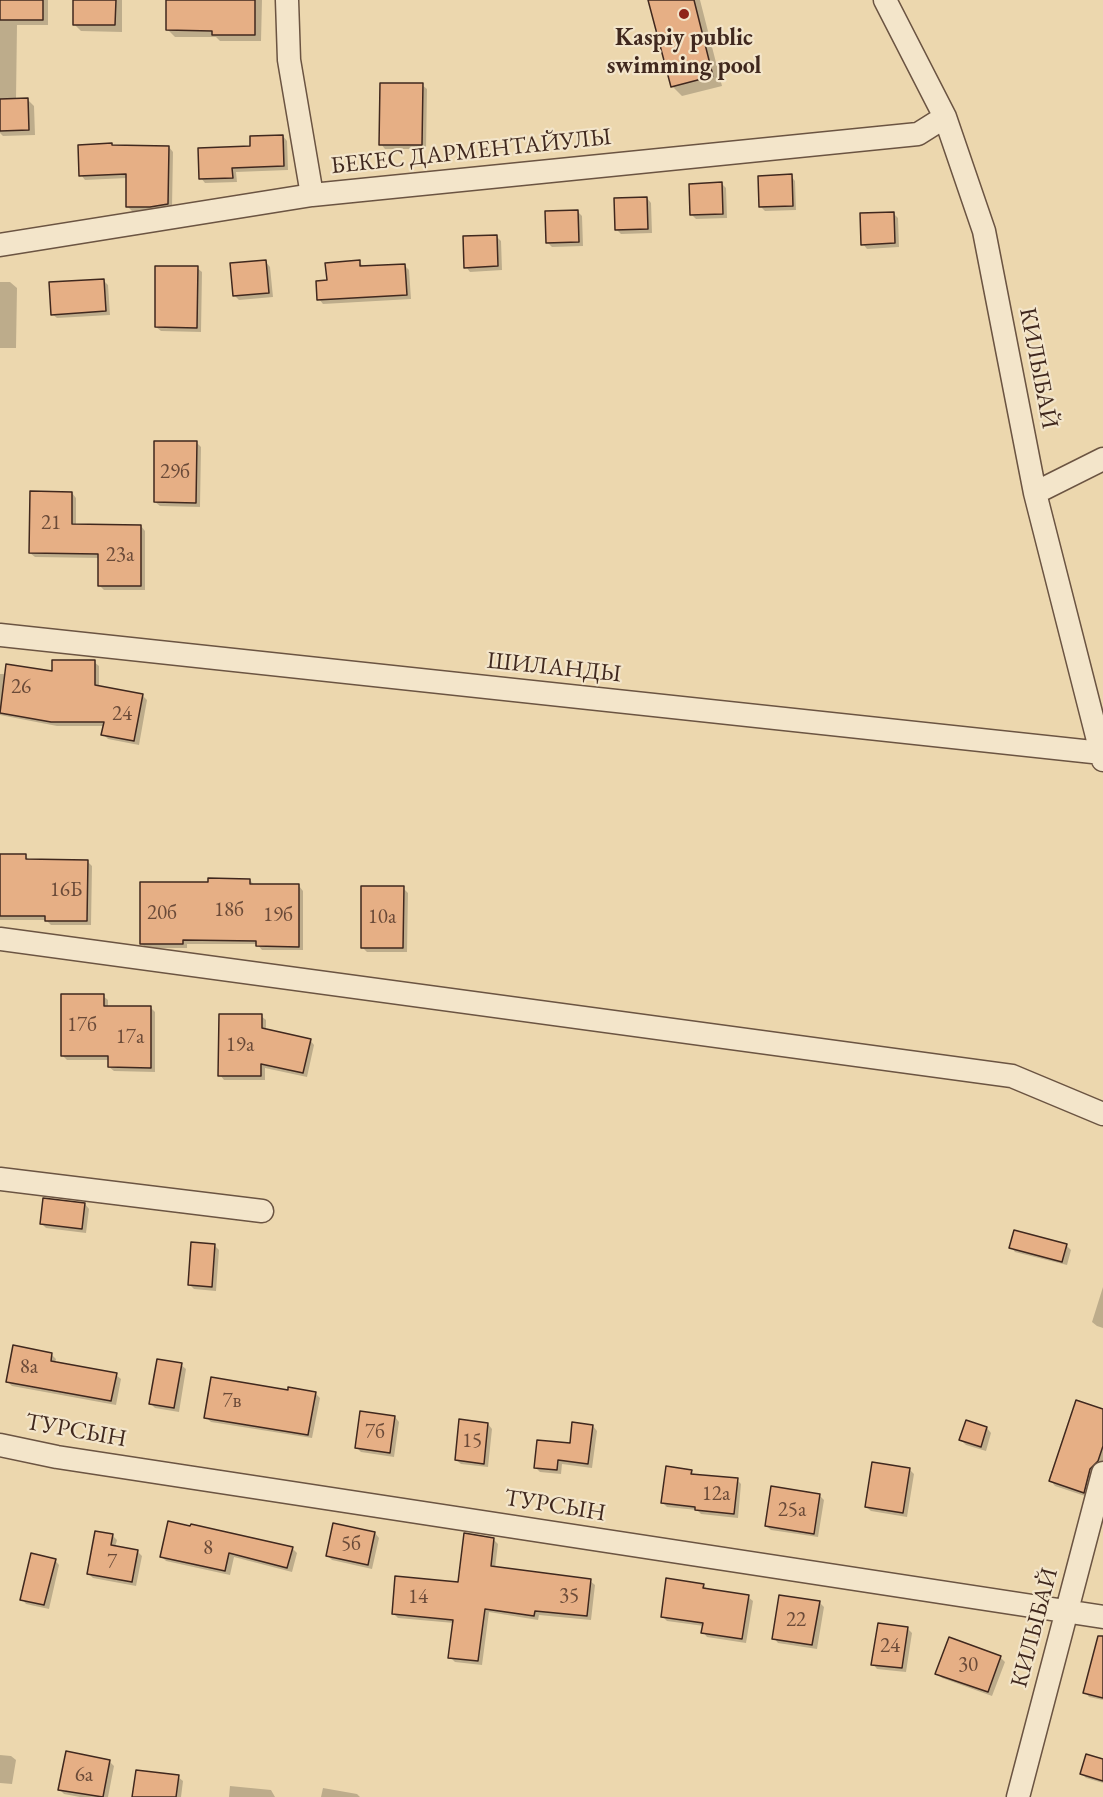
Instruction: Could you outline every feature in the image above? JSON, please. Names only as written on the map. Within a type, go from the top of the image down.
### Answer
[{"type":"street","points":[[287,0],[290,60],[312,195]]},
{"type":"street","name":"КИЛЫБАЙ","points":[[885,0],[945,117],[984,231],[1035,493],[1102,757]]},
{"type":"street","name":"БЕКЕС ДАРМЕНТАЙУЛЫ","points":[[0,245],[312,195],[918,134],[945,117]]},
{"type":"street","points":[[1035,493],[1103,459]]},
{"type":"street","name":"ШИЛАНДЫ","points":[[0,635],[1102,757]]},
{"type":"street","points":[[0,939],[1012,1076],[1103,1114]]},
{"type":"street","points":[[0,1179],[262,1211]]},
{"type":"street","name":"ТУРСЫН","points":[[0,1445],[57,1457],[1103,1617]]},
{"type":"street","name":"КИЛЫБАЙ","points":[[1018,1797],[1103,1473]]},
{"type":"building","points":[[0,0],[43,0],[43,20],[0,20]]},
{"type":"building","points":[[73,0],[116,0],[115,25],[73,25]]},
{"type":"building","points":[[166,0],[255,0],[255,35],[212,35],[212,31],[166,30]]},
{"type":"building","points":[[648,0],[694,0],[713,76],[671,87]]},
{"type":"building","points":[[380,83],[423,83],[422,145],[379,145]]},
{"type":"building","points":[[28,98],[29,130],[0,131],[0,99]]},
{"type":"building","points":[[283,135],[284,166],[232,168],[233,178],[199,179],[198,148],[250,146],[250,136]]},
{"type":"building","points":[[112,143],[112,145],[169,146],[168,204],[126,207],[126,174],[79,176],[78,145]]},
{"type":"building","points":[[792,174],[793,206],[759,207],[758,176]]},
{"type":"building","points":[[722,182],[723,214],[690,215],[689,184]]},
{"type":"building","points":[[647,197],[648,229],[615,230],[614,198]]},
{"type":"building","points":[[578,210],[579,242],[546,243],[545,211]]},
{"type":"building","points":[[894,212],[895,243],[861,245],[860,213]]},
{"type":"building","points":[[497,235],[498,266],[464,268],[463,236]]},
{"type":"building","points":[[266,260],[269,293],[233,296],[230,263]]},
{"type":"building","points":[[360,260],[360,266],[405,264],[407,295],[317,300],[316,281],[327,280],[325,263]]},
{"type":"building","points":[[155,266],[198,266],[197,328],[155,327]]},
{"type":"building","points":[[104,279],[106,311],[51,315],[49,282]]},
{"type":"building","points":[[154,441],[197,441],[196,503],[154,502]]},
{"type":"building","points":[[30,491],[72,492],[72,524],[141,525],[141,586],[98,586],[98,554],[29,553]]},
{"type":"building","points":[[52,660],[95,660],[95,685],[143,694],[134,741],[101,735],[104,722],[51,722],[0,713],[6,664],[52,671]]},
{"type":"building","points":[[0,854],[26,854],[26,859],[88,860],[87,921],[45,921],[45,916],[0,916]]},
{"type":"building","points":[[208,878],[250,879],[250,884],[299,884],[299,947],[256,946],[256,941],[183,940],[183,944],[140,944],[140,882],[208,882]]},
{"type":"building","points":[[361,886],[404,886],[403,948],[361,948]]},
{"type":"building","points":[[61,994],[104,994],[104,1006],[151,1006],[151,1068],[108,1067],[108,1056],[61,1056]]},
{"type":"building","points":[[219,1014],[262,1014],[262,1028],[311,1039],[303,1073],[261,1064],[261,1076],[218,1076]]},
{"type":"building","points":[[43,1198],[85,1203],[82,1229],[40,1224]]},
{"type":"building","points":[[1014,1230],[1067,1244],[1062,1262],[1009,1248]]},
{"type":"building","points":[[191,1242],[215,1244],[212,1287],[188,1285]]},
{"type":"building","points":[[13,1345],[52,1353],[51,1361],[117,1373],[111,1401],[6,1382]]},
{"type":"building","points":[[157,1359],[182,1363],[174,1408],[149,1404]]},
{"type":"building","points":[[211,1377],[288,1390],[288,1387],[316,1392],[308,1435],[204,1418]]},
{"type":"building","points":[[1076,1400],[1103,1409],[1103,1446],[1098,1461],[1090,1469],[1084,1493],[1049,1481]]},
{"type":"building","points":[[360,1411],[395,1416],[390,1453],[355,1448]]},
{"type":"building","points":[[459,1419],[488,1423],[484,1464],[455,1460]]},
{"type":"building","points":[[966,1420],[987,1427],[981,1447],[959,1440]]},
{"type":"building","points":[[572,1422],[593,1425],[588,1464],[558,1460],[557,1470],[534,1468],[537,1440],[570,1443]]},
{"type":"building","points":[[872,1462],[910,1468],[903,1513],[865,1507]]},
{"type":"building","points":[[666,1466],[692,1470],[691,1474],[738,1478],[734,1514],[695,1510],[695,1507],[661,1503]]},
{"type":"building","points":[[771,1486],[820,1494],[814,1534],[765,1526]]},
{"type":"building","points":[[168,1521],[293,1547],[287,1568],[229,1553],[225,1571],[160,1557]]},
{"type":"building","points":[[333,1523],[375,1532],[368,1565],[326,1556]]},
{"type":"building","points":[[95,1531],[113,1534],[111,1545],[138,1550],[132,1582],[87,1574]]},
{"type":"building","points":[[464,1533],[494,1538],[491,1566],[591,1579],[587,1616],[535,1611],[534,1616],[485,1609],[478,1661],[448,1658],[453,1620],[392,1614],[395,1576],[458,1582]]},
{"type":"building","points":[[31,1553],[56,1559],[44,1605],[20,1600]]},
{"type":"building","points":[[666,1578],[704,1584],[703,1588],[749,1595],[742,1639],[701,1633],[703,1623],[661,1617]]},
{"type":"building","points":[[779,1595],[820,1601],[812,1645],[772,1639]]},
{"type":"building","points":[[878,1623],[908,1627],[902,1668],[871,1665]]},
{"type":"building","points":[[1098,1636],[1103,1636],[1103,1698],[1083,1693]]},
{"type":"building","points":[[949,1637],[1001,1656],[988,1692],[935,1674]]},
{"type":"building","points":[[66,1751],[110,1760],[103,1797],[58,1790]]},
{"type":"building","points":[[1086,1754],[1103,1759],[1103,1781],[1080,1774]]},
{"type":"building","points":[[136,1770],[179,1775],[176,1797],[132,1797]]},
{"type":"place","name":"Kaspiy public swimming pool","points":[[684,14]]}]
